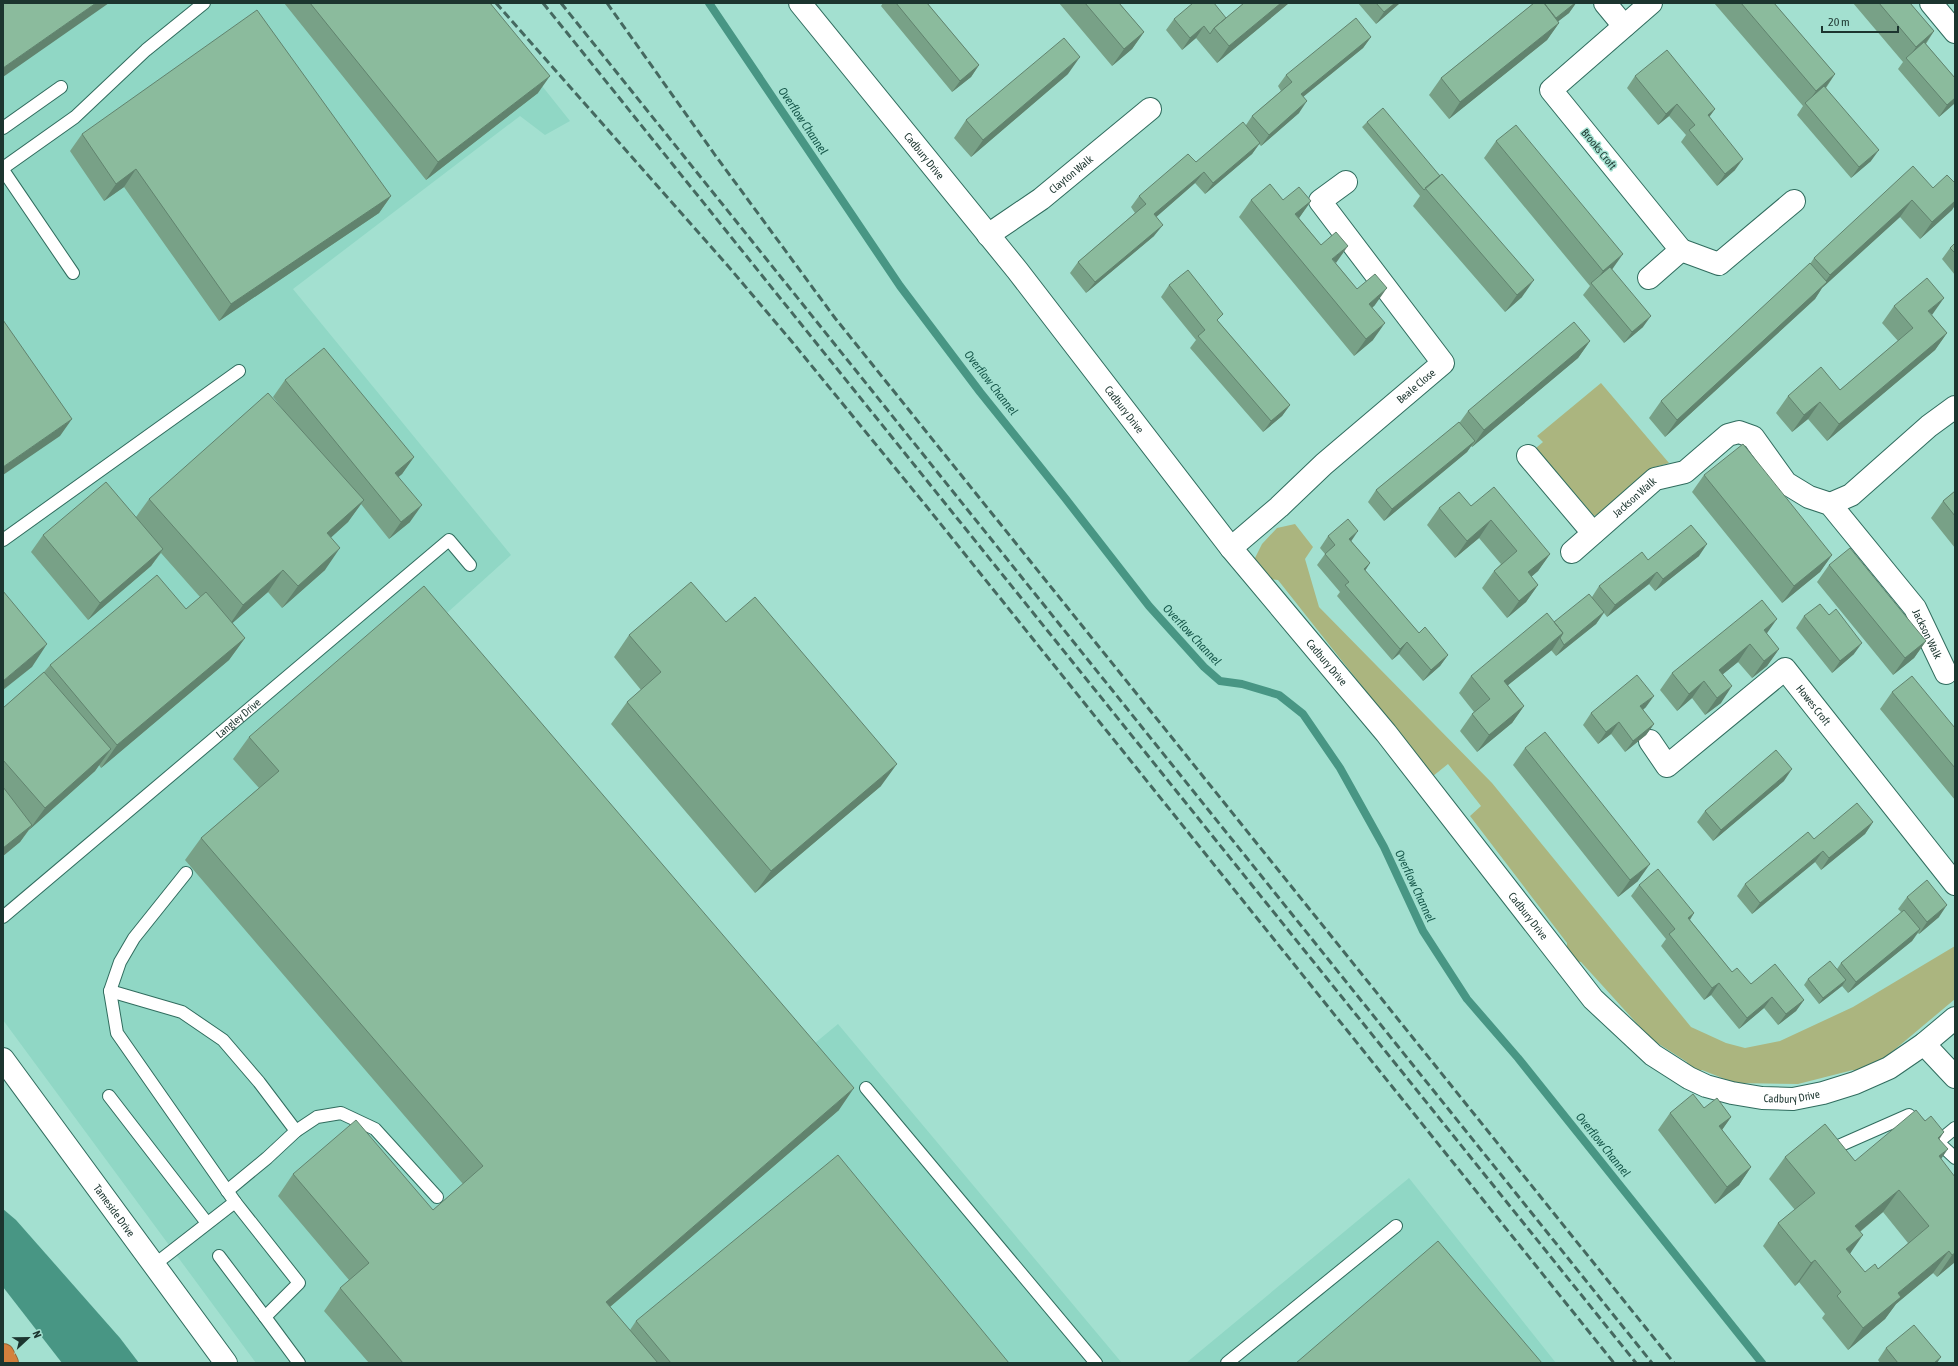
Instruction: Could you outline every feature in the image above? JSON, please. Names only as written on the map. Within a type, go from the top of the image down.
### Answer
[{"type":"highway","points":[[3,1355],[6,1363]]},
{"type":"street","name":"Cadbury Drive","points":[[800,3],[1022,276],[1231,548],[1386,733],[1593,999],[1653,1055],[1689,1078],[1706,1086],[1732,1093],[1762,1098],[1793,1099],[1823,1093],[1856,1083],[1889,1068],[1924,1044],[1955,1018]]},
{"type":"street","points":[[1605,3],[1624,26]]},
{"type":"street","name":"Brooks Croft","points":[[1650,3],[1551,90],[1681,250]]},
{"type":"street","points":[[1931,3],[1955,32]]},
{"type":"street","name":"Clayton Walk","points":[[988,235],[1041,199],[1150,109]]},
{"type":"street","name":"Beale Close","points":[[1231,548],[1279,507],[1324,464],[1443,363],[1320,201],[1346,182]]},
{"type":"street","points":[[1649,278],[1681,250],[1719,264],[1794,201]]},
{"type":"street","points":[[1830,504],[1851,494],[1929,426],[1955,407]]},
{"type":"street","name":"Jackson Walk","points":[[1572,552],[1655,479],[1685,472],[1728,435],[1739,432],[1753,437],[1786,483],[1809,497],[1830,504],[1916,608],[1946,672]]},
{"type":"street","points":[[1528,456],[1593,533]]},
{"type":"street","name":"Howes Croft","points":[[1650,742],[1667,766],[1785,669],[1955,884]]},
{"type":"street","points":[[1924,1044],[1955,1077]]},
{"type":"street","name":"Tameside Drive","points":[[3,1059],[226,1363]]},
{"type":"lane","points":[[73,273],[3,169],[75,117],[146,50],[204,3]]},
{"type":"lane","points":[[3,128],[61,87]]},
{"type":"lane","points":[[3,540],[238,370]]},
{"type":"lane","name":"Langley Drive","points":[[3,917],[449,540],[470,566]]},
{"type":"lane","points":[[186,873],[134,938],[120,962],[110,991],[117,1033],[227,1192],[299,1283],[265,1317]]},
{"type":"lane","points":[[110,991],[182,1012],[223,1040],[259,1082],[296,1130]]},
{"type":"lane","points":[[866,1088],[1096,1363]]},
{"type":"lane","points":[[109,1096],[207,1223]]},
{"type":"lane","points":[[227,1192],[267,1158],[296,1130],[317,1117],[341,1113],[375,1129],[437,1197]]},
{"type":"lane","points":[[1834,1148],[1909,1115],[1955,1158]]},
{"type":"lane","points":[[1938,1142],[1955,1128]]},
{"type":"lane","points":[[154,1265],[235,1202]]},
{"type":"lane","points":[[1227,1363],[1396,1226]]},
{"type":"lane","points":[[220,1256],[299,1363]]},
{"type":"shaded area","points":[[3,3],[476,3],[570,121],[545,135],[520,116],[293,289],[511,555],[437,622],[803,1053],[838,1024],[1122,1363],[256,1363],[3,1020]]},
{"type":"shaded area","points":[[1601,383],[1669,463],[1651,468],[1603,512],[1594,516],[1536,448],[1543,442],[1537,436]]},
{"type":"shaded area","points":[[1295,524],[1313,547],[1305,559],[1319,607],[1492,783],[1691,1027],[1726,1043],[1745,1048],[1780,1041],[1853,1007],[1955,946],[1955,999],[1887,1056],[1859,1074],[1853,1070],[1798,1084],[1735,1083],[1702,1070],[1692,1074],[1688,1070],[1687,1062],[1651,1039],[1581,962],[1570,960],[1567,953],[1567,943],[1470,816],[1481,806],[1448,764],[1433,776],[1278,580],[1268,579],[1254,560],[1262,544],[1277,528]]},
{"type":"shaded area","points":[[1409,1178],[1556,1363],[1186,1363]]},
{"type":"shaded area","points":[[3,1209],[16,1220],[120,1338],[139,1363],[62,1363],[3,1287]]},
{"type":"building","points":[[3,3],[96,3],[3,68]]},
{"type":"building","points":[[310,3],[490,3],[550,76],[438,162]]},
{"type":"building","points":[[896,3],[927,3],[979,65],[960,81]]},
{"type":"building","points":[[1085,3],[1119,3],[1144,32],[1124,49]]},
{"type":"building","points":[[1193,3],[1214,3],[1226,18],[1214,28],[1210,34],[1204,26],[1190,38],[1174,19]]},
{"type":"building","points":[[1244,3],[1281,3],[1229,46],[1214,28]]},
{"type":"building","points":[[1376,3],[1395,3],[1384,12]]},
{"type":"building","points":[[1534,3],[1544,3],[1559,23],[1460,102],[1441,78]]},
{"type":"building","points":[[1544,3],[1575,3],[1556,18]]},
{"type":"building","points":[[1741,3],[1774,3],[1835,74],[1816,91]]},
{"type":"building","points":[[1879,3],[1910,3],[1934,31],[1916,47]]},
{"type":"building","points":[[257,10],[391,196],[231,304],[136,169],[116,184],[82,134]]},
{"type":"building","points":[[1356,18],[1371,37],[1301,94],[1307,101],[1269,135],[1252,116],[1292,82],[1286,75]]},
{"type":"building","points":[[1064,38],[1080,57],[983,140],[966,120]]},
{"type":"building","points":[[1924,42],[1955,78],[1955,98],[1947,105],[1906,58]]},
{"type":"building","points":[[1667,50],[1715,109],[1708,115],[1743,159],[1725,174],[1689,130],[1695,125],[1677,104],[1666,114],[1635,76]]},
{"type":"building","points":[[1824,86],[1879,150],[1859,167],[1805,103]]},
{"type":"building","points":[[1383,108],[1440,176],[1424,190],[1367,122]]},
{"type":"building","points":[[1243,122],[1260,143],[1213,183],[1204,172],[1154,214],[1163,225],[1095,282],[1078,262],[1146,204],[1139,196],[1188,154],[1196,162]]},
{"type":"building","points":[[1516,125],[1623,254],[1603,271],[1496,141]]},
{"type":"building","points":[[1913,166],[1933,188],[1947,175],[1955,183],[1955,201],[1932,222],[1912,200],[1830,275],[1814,258]]},
{"type":"building","points":[[1442,174],[1534,280],[1517,295],[1425,188]]},
{"type":"building","points":[[1270,184],[1283,200],[1299,187],[1311,201],[1295,214],[1321,245],[1336,232],[1348,246],[1332,259],[1357,289],[1375,274],[1387,288],[1369,304],[1385,323],[1366,339],[1251,200]]},
{"type":"building","points":[[1955,243],[1955,253],[1950,248]]},
{"type":"building","points":[[1810,263],[1827,282],[1677,420],[1661,401]]},
{"type":"building","points":[[1610,267],[1651,316],[1632,332],[1591,283]]},
{"type":"building","points":[[1188,270],[1223,314],[1217,320],[1290,405],[1271,421],[1198,336],[1205,330],[1169,285]]},
{"type":"building","points":[[1927,278],[1944,298],[1928,311],[1947,333],[1839,424],[1820,402],[1804,415],[1788,396],[1821,367],[1840,390],[1913,328],[1894,306]]},
{"type":"building","points":[[3,320],[72,419],[3,467]]},
{"type":"building","points":[[1574,322],[1590,341],[1484,430],[1468,411]]},
{"type":"building","points":[[324,348],[414,457],[395,473],[422,505],[401,522],[285,380]]},
{"type":"building","points":[[268,393],[364,500],[327,533],[340,548],[298,586],[283,570],[243,605],[149,499]]},
{"type":"building","points":[[1459,422],[1475,441],[1392,509],[1376,490]]},
{"type":"building","points":[[1743,444],[1832,555],[1794,586],[1704,475]]},
{"type":"building","points":[[106,482],[163,549],[100,603],[43,535]]},
{"type":"building","points":[[1494,487],[1550,554],[1528,572],[1538,585],[1519,601],[1494,571],[1517,551],[1491,520],[1467,541],[1439,508],[1459,492],[1471,506]]},
{"type":"building","points":[[1955,491],[1955,516],[1943,501]]},
{"type":"building","points":[[1348,519],[1358,531],[1349,539],[1370,563],[1364,569],[1419,633],[1425,627],[1448,655],[1431,670],[1407,642],[1400,649],[1345,585],[1349,582],[1325,554],[1335,545],[1328,536]]},
{"type":"building","points":[[1691,525],[1707,544],[1663,579],[1657,572],[1615,605],[1599,586],[1642,552],[1648,560]]},
{"type":"building","points":[[1850,548],[1926,641],[1905,658],[1829,565]]},
{"type":"building","points":[[157,575],[186,609],[206,592],[245,638],[117,745],[50,665]]},
{"type":"building","points":[[691,582],[726,622],[755,597],[897,764],[771,871],[627,702],[661,672],[629,635]]},
{"type":"building","points":[[424,586],[854,1088],[606,1302],[658,1363],[403,1363],[340,1288],[369,1263],[293,1174],[356,1120],[433,1210],[483,1166],[201,838],[279,771],[249,737]]},
{"type":"building","points":[[3,591],[47,644],[3,681]]},
{"type":"building","points":[[1589,594],[1604,612],[1564,645],[1560,638],[1563,633],[1554,622]]},
{"type":"building","points":[[1762,600],[1777,619],[1764,630],[1779,649],[1764,661],[1750,644],[1719,670],[1732,686],[1717,698],[1704,681],[1689,694],[1672,673]]},
{"type":"building","points":[[1820,604],[1829,615],[1836,609],[1862,643],[1840,661],[1804,616]]},
{"type":"building","points":[[1547,613],[1563,633],[1504,681],[1524,706],[1489,735],[1472,714],[1490,699],[1471,676]]},
{"type":"building","points":[[44,672],[111,749],[45,808],[3,760],[3,708]]},
{"type":"building","points":[[1637,675],[1654,696],[1640,706],[1654,724],[1633,741],[1619,722],[1606,732],[1591,713]]},
{"type":"building","points":[[1912,676],[1955,728],[1955,768],[1892,692]]},
{"type":"building","points":[[1545,732],[1650,864],[1630,880],[1525,748]]},
{"type":"building","points":[[1776,750],[1792,769],[1721,830],[1705,811]]},
{"type":"building","points":[[3,787],[32,825],[3,848]]},
{"type":"building","points":[[1857,803],[1873,822],[1829,858],[1823,851],[1760,903],[1745,884],[1808,832],[1814,839]]},
{"type":"building","points":[[1658,869],[1694,913],[1688,918],[1732,972],[1737,968],[1751,984],[1775,964],[1804,1000],[1786,1014],[1772,997],[1747,1018],[1719,983],[1712,988],[1669,934],[1675,929],[1639,885]]},
{"type":"building","points":[[1927,880],[1947,905],[1927,922],[1907,897]]},
{"type":"building","points":[[1904,910],[1920,929],[1856,982],[1841,963]]},
{"type":"building","points":[[1830,961],[1846,980],[1823,998],[1808,979]]},
{"type":"building","points":[[1693,1094],[1704,1108],[1717,1098],[1731,1117],[1719,1126],[1751,1167],[1727,1187],[1670,1113]]},
{"type":"building","points":[[1916,1110],[1925,1121],[1931,1116],[1944,1132],[1938,1138],[1948,1149],[1939,1156],[1955,1177],[1955,1253],[1952,1255],[1949,1251],[1898,1293],[1901,1297],[1863,1328],[1837,1296],[1841,1292],[1815,1260],[1811,1263],[1778,1223],[1815,1193],[1785,1157],[1825,1124],[1855,1161]],"holes":[[[1899,1190],[1929,1226],[1878,1269],[1875,1264],[1865,1272],[1846,1249],[1863,1235],[1855,1226]]]},
{"type":"building","points":[[838,1155],[1009,1363],[671,1363],[636,1321]]},
{"type":"building","points":[[1438,1241],[1542,1363],[1296,1363]]},
{"type":"building","points":[[1914,1325],[1941,1357],[1934,1363],[1898,1363],[1886,1348]]},
{"type":"waterway","name":"Overflow Channel","points":[[709,3],[900,286],[980,392],[1149,606],[1204,667],[1220,681],[1242,684],[1279,695],[1303,714],[1340,768],[1384,847],[1423,931],[1467,999],[1518,1058],[1762,1363]]},
{"type":"railway","points":[[496,3],[728,266],[793,343],[927,507],[1614,1363]]},
{"type":"railway","points":[[543,3],[1636,1363]]},
{"type":"railway","points":[[561,3],[1652,1363]]},
{"type":"railway","points":[[607,3],[715,155],[835,318],[1674,1363]]}]
